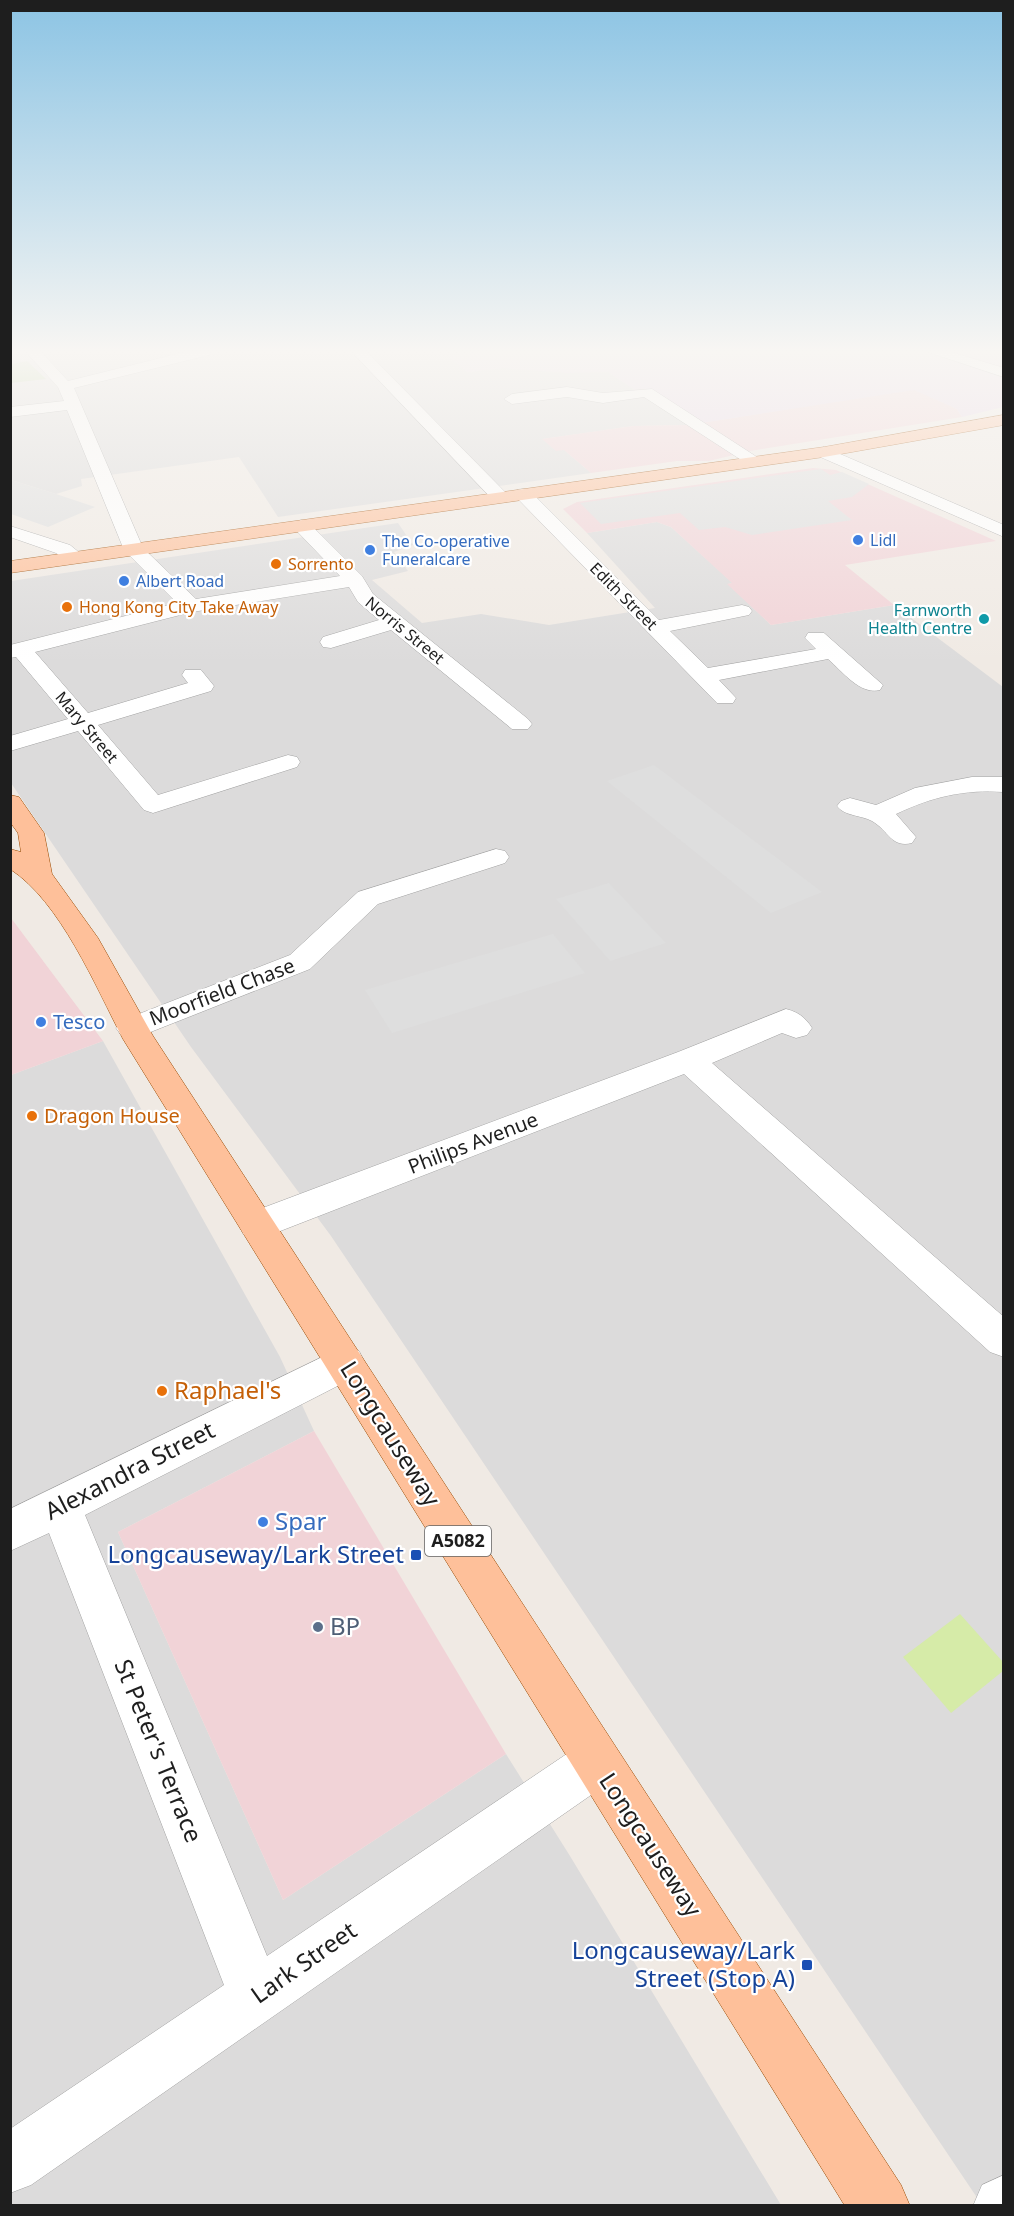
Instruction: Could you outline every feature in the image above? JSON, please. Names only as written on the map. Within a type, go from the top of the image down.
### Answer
[{"type":"main road","points":[[10,567],[798,455]]},
{"type":"main road","name":"Longcauseway","points":[[10,802],[32,833],[24,866],[84,938],[132,1028],[880,2205]]},
{"type":"street","points":[[94,455],[134,550],[191,606]]},
{"type":"street","points":[[460,455],[501,498]]},
{"type":"street","points":[[746,455],[755,461]]},
{"type":"street","points":[[832,455],[1004,532]]},
{"type":"street","name":"Edith Street","points":[[523,495],[725,698]]},
{"type":"street","name":"Norris Street","points":[[301,526],[355,580],[365,598],[520,724]]},
{"type":"street","points":[[10,531],[63,549],[76,558]]},
{"type":"street","points":[[16,651],[191,606],[355,580]]},
{"type":"street","points":[[655,627],[742,611]]},
{"type":"street","points":[[331,642],[395,622]]},
{"type":"street","points":[[703,676],[825,645],[872,685]]},
{"type":"street","name":"Mary Street","points":[[16,651],[82,721],[153,805],[288,762]]},
{"type":"street","points":[[10,744],[203,686],[193,675]]},
{"type":"street","points":[[879,813],[910,796],[973,785],[1004,785]]},
{"type":"street","points":[[850,806],[879,813],[890,820],[903,837]]},
{"type":"street","name":"Moorfield Chase","points":[[132,1028],[300,962],[368,898],[496,857]]},
{"type":"street","name":"Philips Avenue","points":[[257,1225],[689,1060],[786,1019],[796,1028]]},
{"type":"street","points":[[689,1060],[1004,1341]]},
{"type":"street","name":"Alexandra Street","points":[[10,1531],[345,1363]]},
{"type":"street","name":"St Peter's Terrace","points":[[60,1506],[256,1996]]},
{"type":"street","name":"Lark Street","points":[[10,2164],[597,1762]]},
{"type":"shaded area","points":[[11,455],[570,455],[591,473],[278,517],[239,457],[81,479],[82,486],[56,494],[11,480]]},
{"type":"shaded area","points":[[570,455],[732,455],[709,461],[677,461],[591,473]]},
{"type":"shaded area","points":[[813,468],[836,470],[996,541],[845,565],[894,605],[771,625],[727,584],[732,583],[671,527],[657,522],[587,533],[563,509],[577,502]]},
{"type":"shaded area","points":[[821,469],[830,475],[842,472],[869,484],[852,497],[828,501],[852,520],[752,535],[725,527],[699,530],[680,513],[601,524],[580,503]]},
{"type":"shaded area","points":[[11,480],[95,507],[48,527],[11,514]]},
{"type":"shaded area","points":[[657,522],[671,527],[733,583],[728,584],[771,625],[894,605],[1003,687],[1003,2205],[982,2205],[331,1236],[191,1047],[11,783],[11,581],[398,523],[413,545],[394,552],[408,571],[372,580],[422,623],[481,614],[549,625],[655,608],[587,533]]},
{"type":"shaded area","points":[[654,765],[822,892],[771,913],[607,781]]},
{"type":"shaded area","points":[[609,883],[666,943],[610,961],[556,899]]},
{"type":"shaded area","points":[[11,918],[103,1041],[11,1075]]},
{"type":"shaded area","points":[[553,934],[585,973],[392,1033],[365,990]]},
{"type":"shaded area","points":[[103,1041],[280,1357],[314,1431],[118,1532],[283,1900],[506,1754],[781,2205],[11,2206],[11,1075]]},
{"type":"shaded area","points":[[314,1431],[506,1754],[283,1900],[118,1532]]},
{"type":"green space","points":[[960,1614],[1003,1662],[1003,1671],[951,1713],[903,1657]]},
{"type":"place","name":"Lidl","points":[[858,540]]},
{"type":"place","name":"The Co-operative Funeralcare","points":[[370,550]]},
{"type":"place","name":"Sorrento","points":[[276,564]]},
{"type":"place","name":"Albert Road","points":[[124,581]]},
{"type":"place","name":"Hong Kong City Take Away","points":[[67,607]]},
{"type":"place","name":"Farnworth Health Centre","points":[[984,619]]},
{"type":"place","name":"Tesco","points":[[41,1022]]},
{"type":"place","name":"Dragon House","points":[[32,1116]]},
{"type":"place","name":"Raphael's","points":[[162,1391]]},
{"type":"place","name":"Spar","points":[[263,1522]]},
{"type":"place","name":"Longcauseway/Lark Street","points":[[416,1555]]},
{"type":"place","name":"BP","points":[[318,1627]]},
{"type":"place","name":"Longcauseway/Lark Street (Stop A)","points":[[807,1965]]}]
